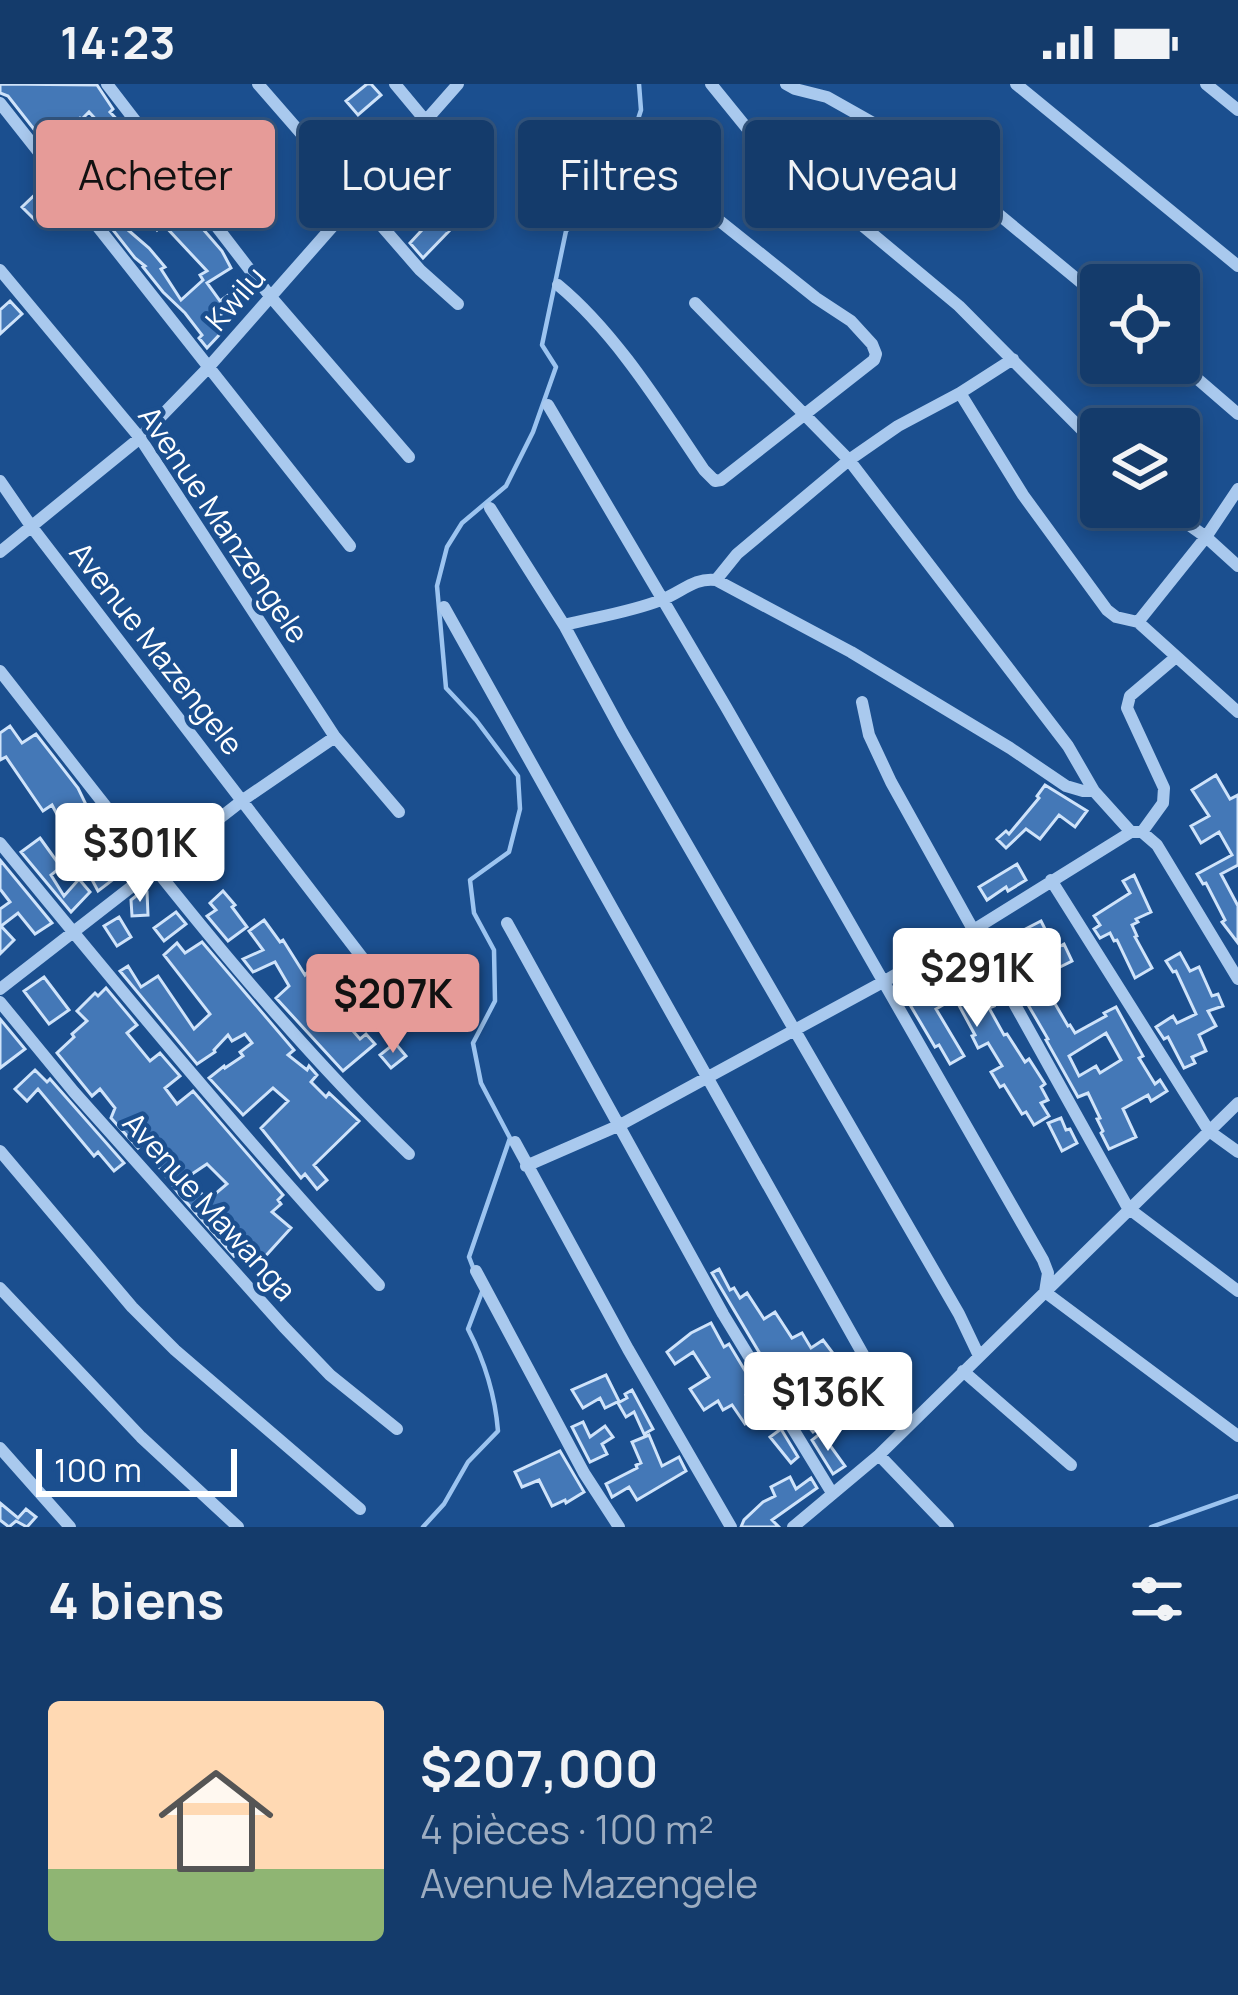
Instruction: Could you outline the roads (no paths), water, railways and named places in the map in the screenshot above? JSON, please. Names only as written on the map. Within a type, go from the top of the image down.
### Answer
[{"type":"street","points":[[107,84],[270,296],[409,457]]},
{"type":"street","points":[[258,84],[299,130]]},
{"type":"street","points":[[395,84],[425,120]]},
{"type":"street","name":"Kwilu","points":[[425,120],[458,84]]},
{"type":"street","points":[[711,84],[750,131],[959,306],[1080,428]]},
{"type":"street","points":[[786,84],[827,97],[898,137],[1080,282]]},
{"type":"street","points":[[1016,84],[1238,266]]},
{"type":"street","points":[[1206,84],[1238,110]]},
{"type":"street","points":[[0,103],[350,546]]},
{"type":"street","points":[[558,285],[578,302],[635,372],[715,481],[721,480],[877,354],[851,321],[721,222]]},
{"type":"street","name":"Kwilu","points":[[0,552],[140,438],[330,228]]},
{"type":"street","points":[[385,228],[420,270],[458,304]]},
{"type":"street","name":"Avenue Manzengele","points":[[0,270],[140,438],[335,737],[399,812]]},
{"type":"street","points":[[695,303],[849,460],[1068,746],[1094,791],[1136,832],[1157,845],[1238,980]]},
{"type":"street","points":[[716,580],[736,554],[849,460],[1012,359]]},
{"type":"street","points":[[1200,381],[1238,414]]},
{"type":"street","points":[[960,393],[1083,580],[1116,617],[1138,622],[1238,712]]},
{"type":"street","points":[[548,405],[1043,1260],[1048,1273],[1045,1292]]},
{"type":"street","name":"Avenue Mazengele","points":[[0,482],[407,1016]]},
{"type":"street","points":[[1138,622],[1238,489]]},
{"type":"street","points":[[490,508],[565,625],[980,1356]]},
{"type":"street","points":[[1193,528],[1238,566]]},
{"type":"street","points":[[565,625],[663,600],[695,582],[716,580],[851,652],[1066,785],[1094,791]]},
{"type":"street","points":[[444,607],[905,1429]]},
{"type":"street","points":[[526,1166],[620,1126],[883,982],[1136,832],[1162,803],[1164,788],[1127,703],[1176,657]]},
{"type":"street","points":[[0,671],[154,868],[319,1064],[409,1154]]},
{"type":"street","points":[[862,703],[869,735],[891,782],[1129,1208],[1238,1291]]},
{"type":"street","points":[[0,989],[243,800],[335,737]]},
{"type":"street","points":[[0,843],[379,1286]]},
{"type":"street","points":[[1051,880],[1209,1132],[1238,1152]]},
{"type":"street","points":[[507,923],[723,1314],[832,1493]]},
{"type":"street","name":"Avenue Mawanga","points":[[0,1002],[284,1327],[330,1376],[397,1429]]},
{"type":"street","points":[[793,1527],[879,1455],[1238,1103]]},
{"type":"street","points":[[515,1142],[730,1527]]},
{"type":"street","points":[[0,1151],[175,1350],[360,1509]]},
{"type":"street","points":[[476,1271],[584,1472],[619,1527]]},
{"type":"street","points":[[0,1288],[141,1437],[238,1527]]},
{"type":"street","points":[[1045,1292],[1238,1436]]},
{"type":"street","points":[[963,1371],[1072,1465]]},
{"type":"street","points":[[0,1448],[70,1527]]},
{"type":"street","points":[[879,1455],[948,1527]]},
{"type":"waterway","points":[[474,1270],[469,1257],[510,1138],[481,1083],[473,1043],[495,1001],[494,950],[474,913],[470,880],[509,852],[520,809],[518,776],[446,688],[437,586],[447,547],[462,523],[506,486],[533,432],[556,367],[542,345],[566,231],[620,175],[641,110],[639,84]]},
{"type":"waterway","points":[[423,1527],[444,1504],[468,1462],[498,1431],[488,1378],[468,1329],[482,1292]]},
{"type":"waterway","points":[[1151,1527],[1238,1496]]}]
